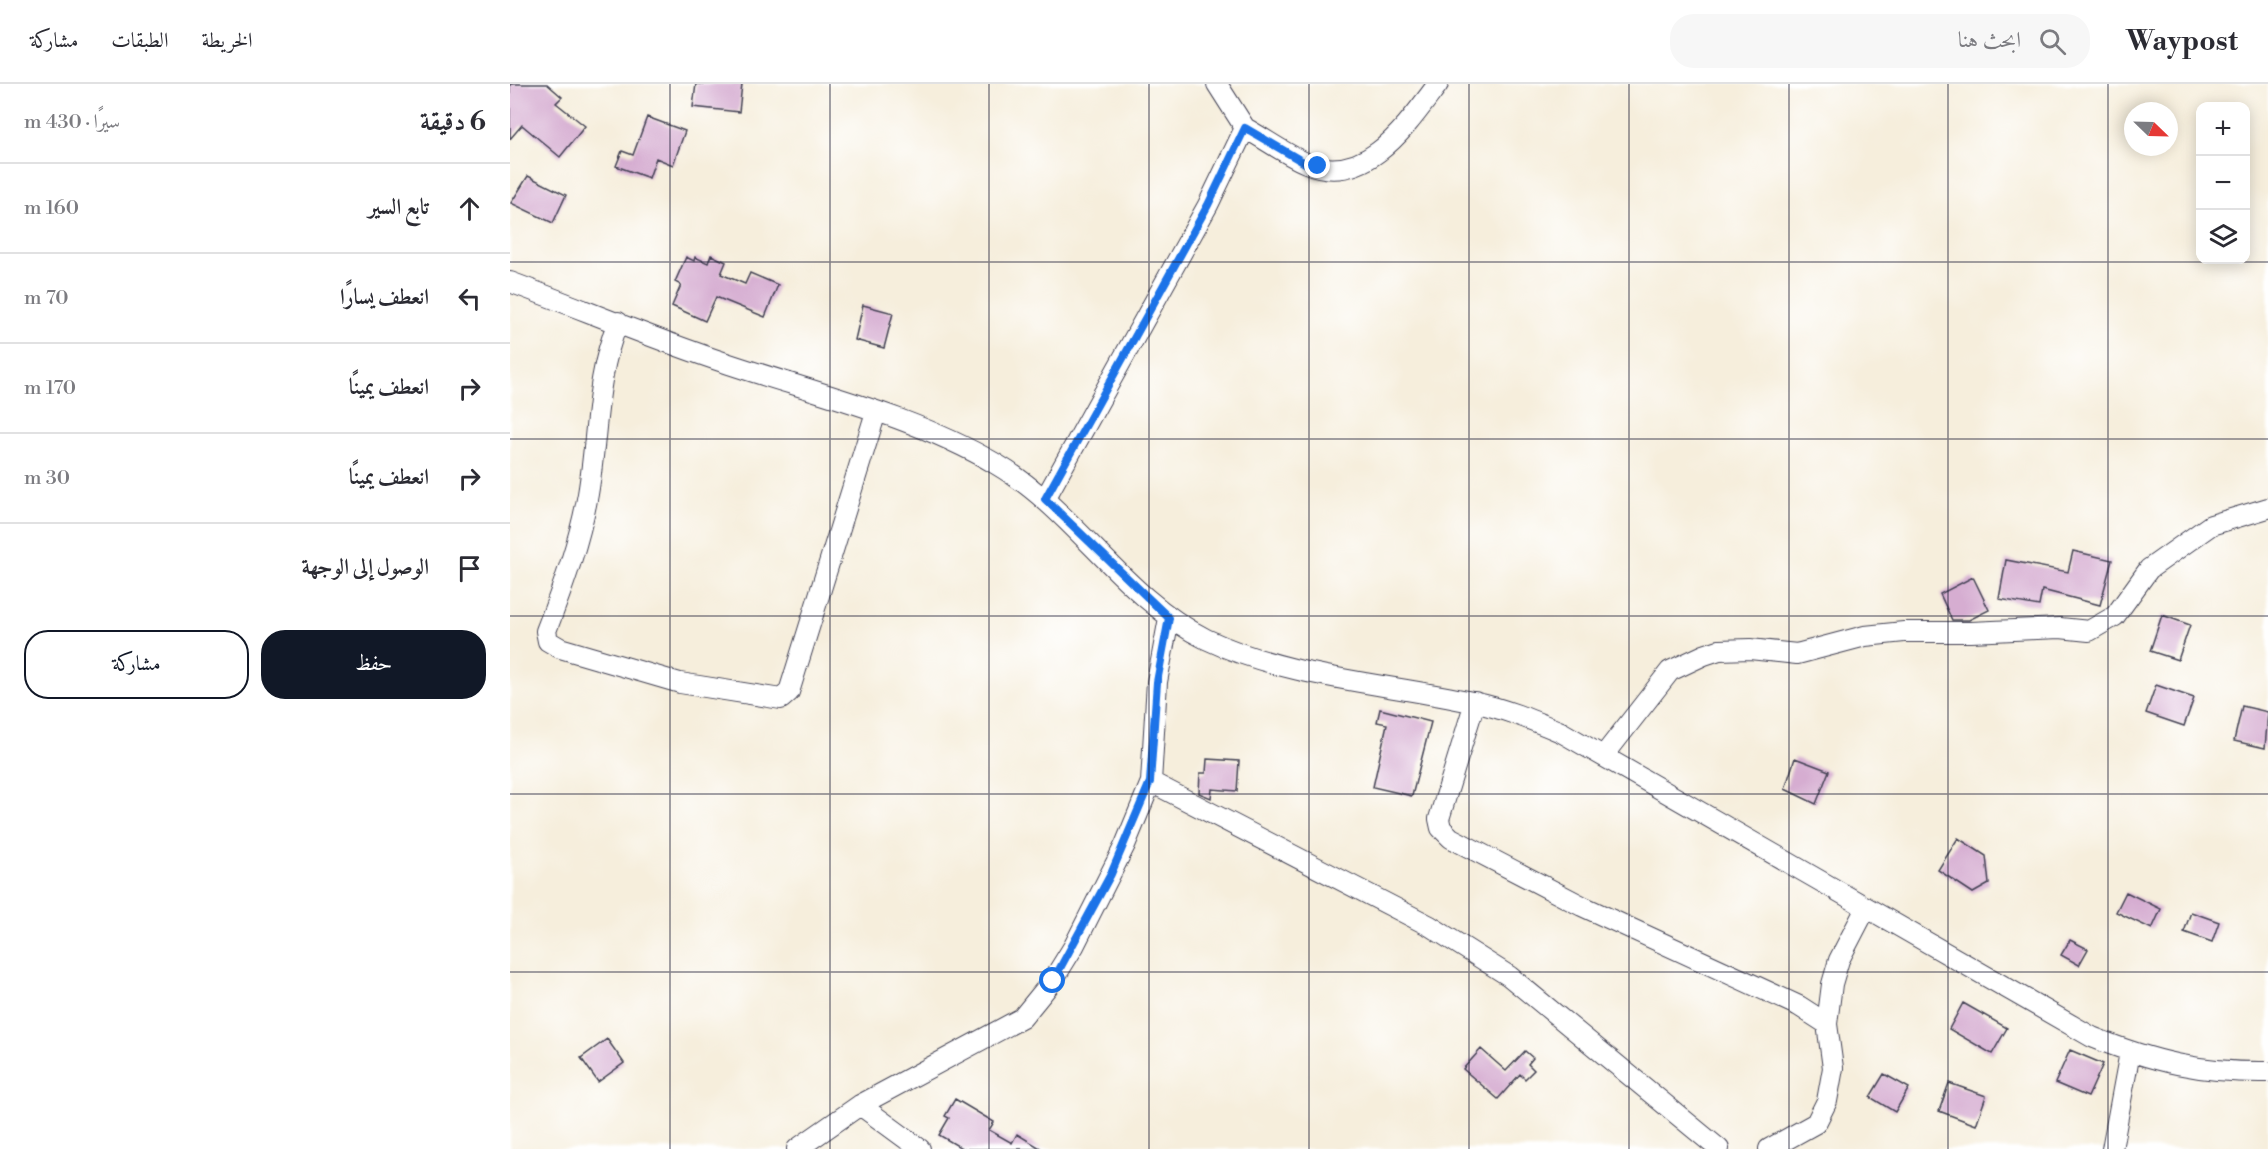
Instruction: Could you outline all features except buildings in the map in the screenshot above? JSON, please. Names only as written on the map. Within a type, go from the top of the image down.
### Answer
[{"type":"street","points":[[1217,84],[1245,128],[1305,163],[1330,170],[1342,169],[1374,156],[1396,139],[1437,84]]},
{"type":"street","points":[[1045,499],[1208,205],[1245,128]]},
{"type":"street","points":[[510,282],[719,361],[876,412],[960,443],[1015,475],[1045,499],[1169,618],[1207,639],[1257,659],[1331,676],[1475,702],[1533,720],[1605,754],[1866,908],[2092,1037],[2163,1063],[2209,1070],[2268,1072]]},
{"type":"street","points":[[618,322],[608,346],[601,377],[588,493],[582,521],[546,631],[548,641],[560,648],[680,683],[781,699],[789,692],[876,412]]},
{"type":"street","points":[[1605,754],[1670,671],[1704,655],[1719,650],[1750,649],[1797,654],[1864,636],[1904,632],[2060,628],[2090,631],[2115,616],[2149,569],[2211,525],[2268,508]]},
{"type":"street","points":[[797,1149],[860,1104],[1022,1018],[1053,981],[1074,946],[1125,845],[1150,782],[1157,682],[1169,618]]},
{"type":"street","points":[[1475,702],[1439,819],[1441,828],[1451,838],[1582,906],[1799,1006],[1827,1024]]},
{"type":"street","points":[[1150,782],[1430,926],[1509,976],[1719,1149]]},
{"type":"street","points":[[1769,1149],[1816,1123],[1827,1101],[1833,1068],[1827,1024],[1832,984],[1839,960],[1866,908]]},
{"type":"street","points":[[2112,1149],[2130,1052]]},
{"type":"street","points":[[860,1104],[920,1149]]},
{"type":"route","points":[[1053,981],[1111,874],[1136,821],[1150,782],[1157,682],[1169,618],[1143,596],[1045,499],[1208,205],[1245,128],[1305,163],[1318,166]]}]
